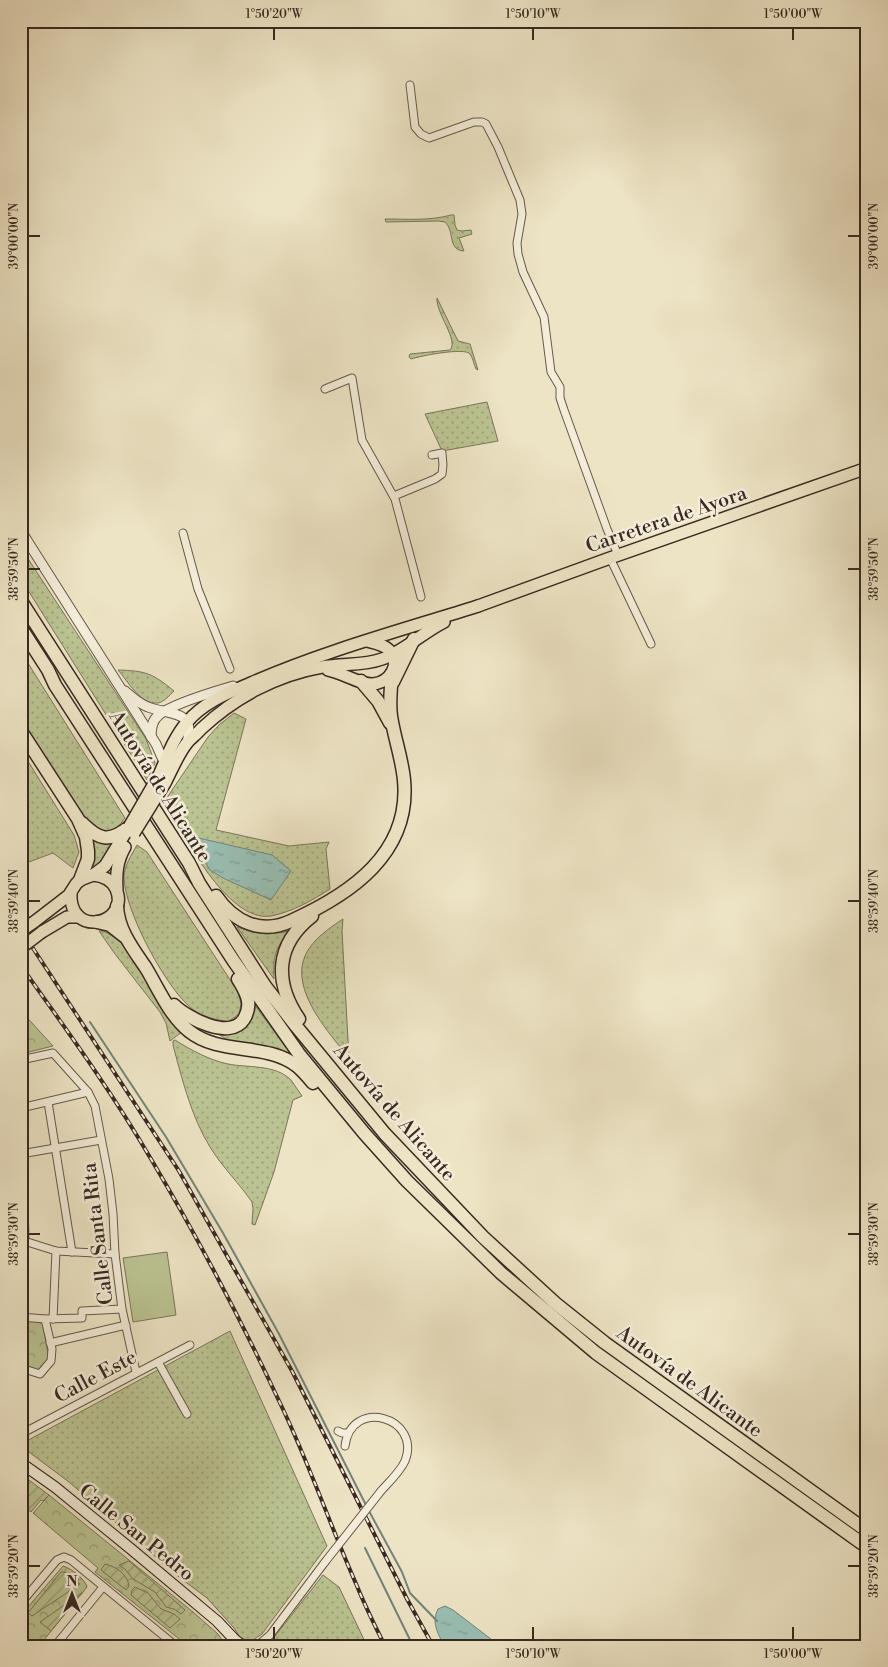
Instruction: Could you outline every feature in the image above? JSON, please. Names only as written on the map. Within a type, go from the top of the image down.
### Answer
[{"type":"highway","name":"Autovía de Alicante","points":[[21,601],[266,986],[296,1026],[385,1134],[483,1237],[514,1266],[605,1343],[867,1531]]},
{"type":"highway","name":"Autovía de Alicante","points":[[21,628],[48,670],[55,685],[233,960],[299,1054],[364,1134],[414,1188],[494,1267],[538,1306],[603,1358],[867,1547]]},
{"type":"highway","points":[[311,1044],[284,991],[281,972],[283,957],[292,936],[302,923],[368,873],[383,856],[398,831],[403,811],[405,790],[391,708],[392,681],[414,640]]},
{"type":"highway","points":[[21,644],[43,674],[55,685]]},
{"type":"highway","points":[[360,681],[378,701],[394,732]]},
{"type":"highway","points":[[21,731],[78,819],[86,838],[88,851],[86,867],[80,880]]},
{"type":"highway","points":[[78,819],[90,831],[99,836],[109,838],[131,830]]},
{"type":"highway","points":[[189,863],[203,878],[226,909],[250,925],[284,924],[330,901]]},
{"type":"highway","points":[[117,906],[120,922],[128,940],[170,1009],[189,1031],[210,1042],[262,1052],[287,1060],[296,1066],[326,1098],[342,1106]]},
{"type":"highway","points":[[97,922],[115,928],[128,940]]},
{"type":"highway","points":[[160,990],[175,1007],[195,1020],[222,1028],[238,1025],[247,1013],[248,1001],[238,980],[233,960]]},
{"type":"main road","name":"Carretera de Ayora","points":[[478,606],[614,556],[867,468]]},
{"type":"main road","points":[[21,931],[66,898],[80,880],[99,872],[131,830],[187,742],[214,716],[254,690],[278,679],[313,668],[373,662],[392,655],[441,623],[478,606]]},
{"type":"main road","points":[[162,779],[164,762],[187,722],[212,701],[265,676],[365,641],[478,606]]},
{"type":"main road","points":[[313,668],[337,671],[368,684],[392,681],[394,663],[392,655],[384,646],[365,641]]},
{"type":"main road","points":[[360,681],[355,670],[355,664],[357,652],[365,641]]},
{"type":"main road","points":[[71,892],[72,906],[79,917],[86,921],[97,922],[113,913],[117,906],[118,898],[117,867],[131,830]]},
{"type":"main road","points":[[93,875],[102,876],[111,881],[117,891]]},
{"type":"main road","points":[[21,948],[42,932],[67,917],[79,917]]},
{"type":"main road","name":"Calle San Pedro","points":[[21,1463],[80,1507],[218,1621],[243,1646]]},
{"type":"main road","points":[[228,1632],[232,1646]]},
{"type":"street","points":[[410,85],[416,127],[421,134],[429,138],[474,122],[482,122],[486,124],[498,147],[520,200],[522,214],[517,243],[518,254],[544,317],[551,372],[560,387],[562,404],[607,529],[614,556],[651,644]]},
{"type":"street","points":[[325,389],[352,378],[362,440],[394,496],[421,597]]},
{"type":"street","points":[[394,496],[436,479],[442,474],[442,453],[432,455]]},
{"type":"street","points":[[21,531],[154,740],[164,749],[170,750],[178,748],[187,742],[189,732],[187,722],[179,714],[153,709],[141,704],[118,683]]},
{"type":"street","points":[[183,533],[198,589],[230,669]]},
{"type":"street","points":[[164,762],[151,730],[154,720],[159,714],[165,710],[218,691],[265,676]]},
{"type":"street","points":[[21,1060],[53,1053],[88,1092],[21,1108]]},
{"type":"street","name":"Calle Santa Rita","points":[[88,1092],[95,1106],[109,1179],[122,1309],[136,1372]]},
{"type":"street","points":[[48,1102],[72,1252]]},
{"type":"street","points":[[21,1154],[101,1140]]},
{"type":"street","points":[[21,1180],[24,1199],[23,1240],[56,1250],[115,1254]]},
{"type":"street","points":[[21,1368],[40,1374],[51,1361],[52,1350],[49,1319],[56,1250]]},
{"type":"street","points":[[21,1316],[49,1319],[82,1318],[82,1311],[122,1309]]},
{"type":"street","points":[[50,1343],[126,1324]]},
{"type":"street","name":"Calle Este","points":[[21,1434],[190,1345]]},
{"type":"street","name":"Calle Este","points":[[158,1362],[187,1414]]},
{"type":"street","points":[[257,1646],[270,1635],[380,1491],[402,1466],[405,1459],[407,1451],[404,1433],[390,1420],[375,1417],[365,1419],[348,1432],[342,1433],[338,1431]]},
{"type":"street","points":[[345,1446],[348,1432]]},
{"type":"street","points":[[21,1603],[57,1560],[64,1557],[71,1560],[175,1646]]},
{"type":"street","points":[[55,1646],[103,1587]]},
{"type":"green space","points":[[454,215],[457,230],[471,230],[472,234],[459,238],[464,251],[459,250],[453,244],[450,230],[445,222],[386,222],[385,219],[426,219]]},
{"type":"green space","points":[[437,298],[458,341],[470,344],[478,370],[470,354],[466,352],[442,353],[411,359],[409,357],[410,354],[450,350],[452,346],[450,333],[440,311]]},
{"type":"green space","points":[[487,402],[498,441],[442,451],[425,414]]},
{"type":"green space","points":[[21,548],[146,739],[155,763],[147,780],[21,579]]},
{"type":"green space","points":[[21,652],[125,818],[117,828],[104,831],[88,824],[21,720]]},
{"type":"green space","points":[[118,670],[148,674],[160,680],[174,691],[162,701],[152,703],[140,696]]},
{"type":"green space","points":[[234,713],[246,719],[216,830],[289,846],[329,842],[326,849],[330,889],[294,909],[271,916],[255,914],[238,905],[223,891],[195,854],[164,802],[208,737]]},
{"type":"green space","points":[[21,750],[74,835],[79,852],[73,868],[53,853],[21,865]]},
{"type":"green space","points":[[91,839],[111,845],[103,862],[92,869],[90,867]]},
{"type":"green space","points":[[137,845],[147,852],[238,992],[241,1004],[239,1014],[228,1022],[202,1015],[184,1001],[149,950],[131,909],[124,877],[127,864]]},
{"type":"green space","points":[[343,919],[342,931],[349,1058],[322,1024],[307,997],[302,969],[305,956],[316,940]]},
{"type":"green space","points":[[237,927],[263,934],[289,931],[276,953],[274,979]]},
{"type":"green space","points":[[99,931],[104,931],[119,940],[183,1031],[170,1041],[166,1023],[160,1012]]},
{"type":"green space","points":[[254,1004],[293,1057],[229,1041],[214,1031],[225,1033]]},
{"type":"green space","points":[[21,1011],[53,1046],[21,1054]]},
{"type":"green space","points":[[175,1040],[214,1060],[277,1071],[291,1080],[302,1096],[293,1100],[274,1172],[255,1225],[252,1224],[252,1202],[215,1154],[197,1123],[173,1045]]},
{"type":"green space","points":[[167,1252],[176,1315],[133,1322],[123,1258]]},
{"type":"green space","points":[[21,1319],[42,1320],[49,1359],[37,1371],[21,1366]]},
{"type":"green space","points":[[230,1331],[327,1546],[262,1634],[253,1640],[246,1640],[240,1637],[207,1598],[179,1577],[69,1482],[21,1446],[21,1444]]},
{"type":"green space","points":[[21,1474],[49,1495],[43,1501],[41,1500],[31,1512],[21,1503]]},
{"type":"green space","points":[[49,1495],[193,1612],[218,1634],[224,1643],[220,1646],[188,1646],[95,1572],[98,1568],[33,1513]]},
{"type":"green space","points":[[129,1561],[185,1610],[181,1614],[174,1609],[166,1607],[155,1592],[133,1579],[119,1565]]},
{"type":"green space","points":[[105,1564],[114,1567],[124,1575],[129,1586],[126,1590],[101,1570]]},
{"type":"green space","points":[[63,1566],[77,1574],[87,1587],[39,1646],[21,1646],[21,1615]]},
{"type":"green space","points":[[61,1572],[65,1572],[80,1584],[32,1616],[28,1613]]},
{"type":"green space","points":[[323,1575],[339,1587],[367,1646],[271,1646],[272,1640]]},
{"type":"green space","points":[[135,1587],[148,1593],[161,1609],[174,1614],[180,1619],[170,1628],[131,1595]]},
{"type":"green space","points":[[83,1592],[51,1631],[40,1622]]},
{"type":"water","points":[[190,836],[272,855],[291,871],[271,900],[210,870]]},
{"type":"water","points":[[445,1606],[500,1646],[444,1646],[436,1628],[435,1619],[438,1609]]},
{"type":"waterway","points":[[90,1022],[166,1137],[223,1233],[279,1334],[367,1507]]},
{"type":"waterway","points":[[369,1511],[402,1572],[410,1593],[437,1621]]},
{"type":"waterway","points":[[365,1548],[413,1646]]},
{"type":"railway","points":[[21,930],[179,1171],[292,1371],[407,1599],[433,1646]]},
{"type":"railway","points":[[21,966],[121,1109],[186,1219],[250,1341],[291,1426],[360,1594],[385,1646]]}]
